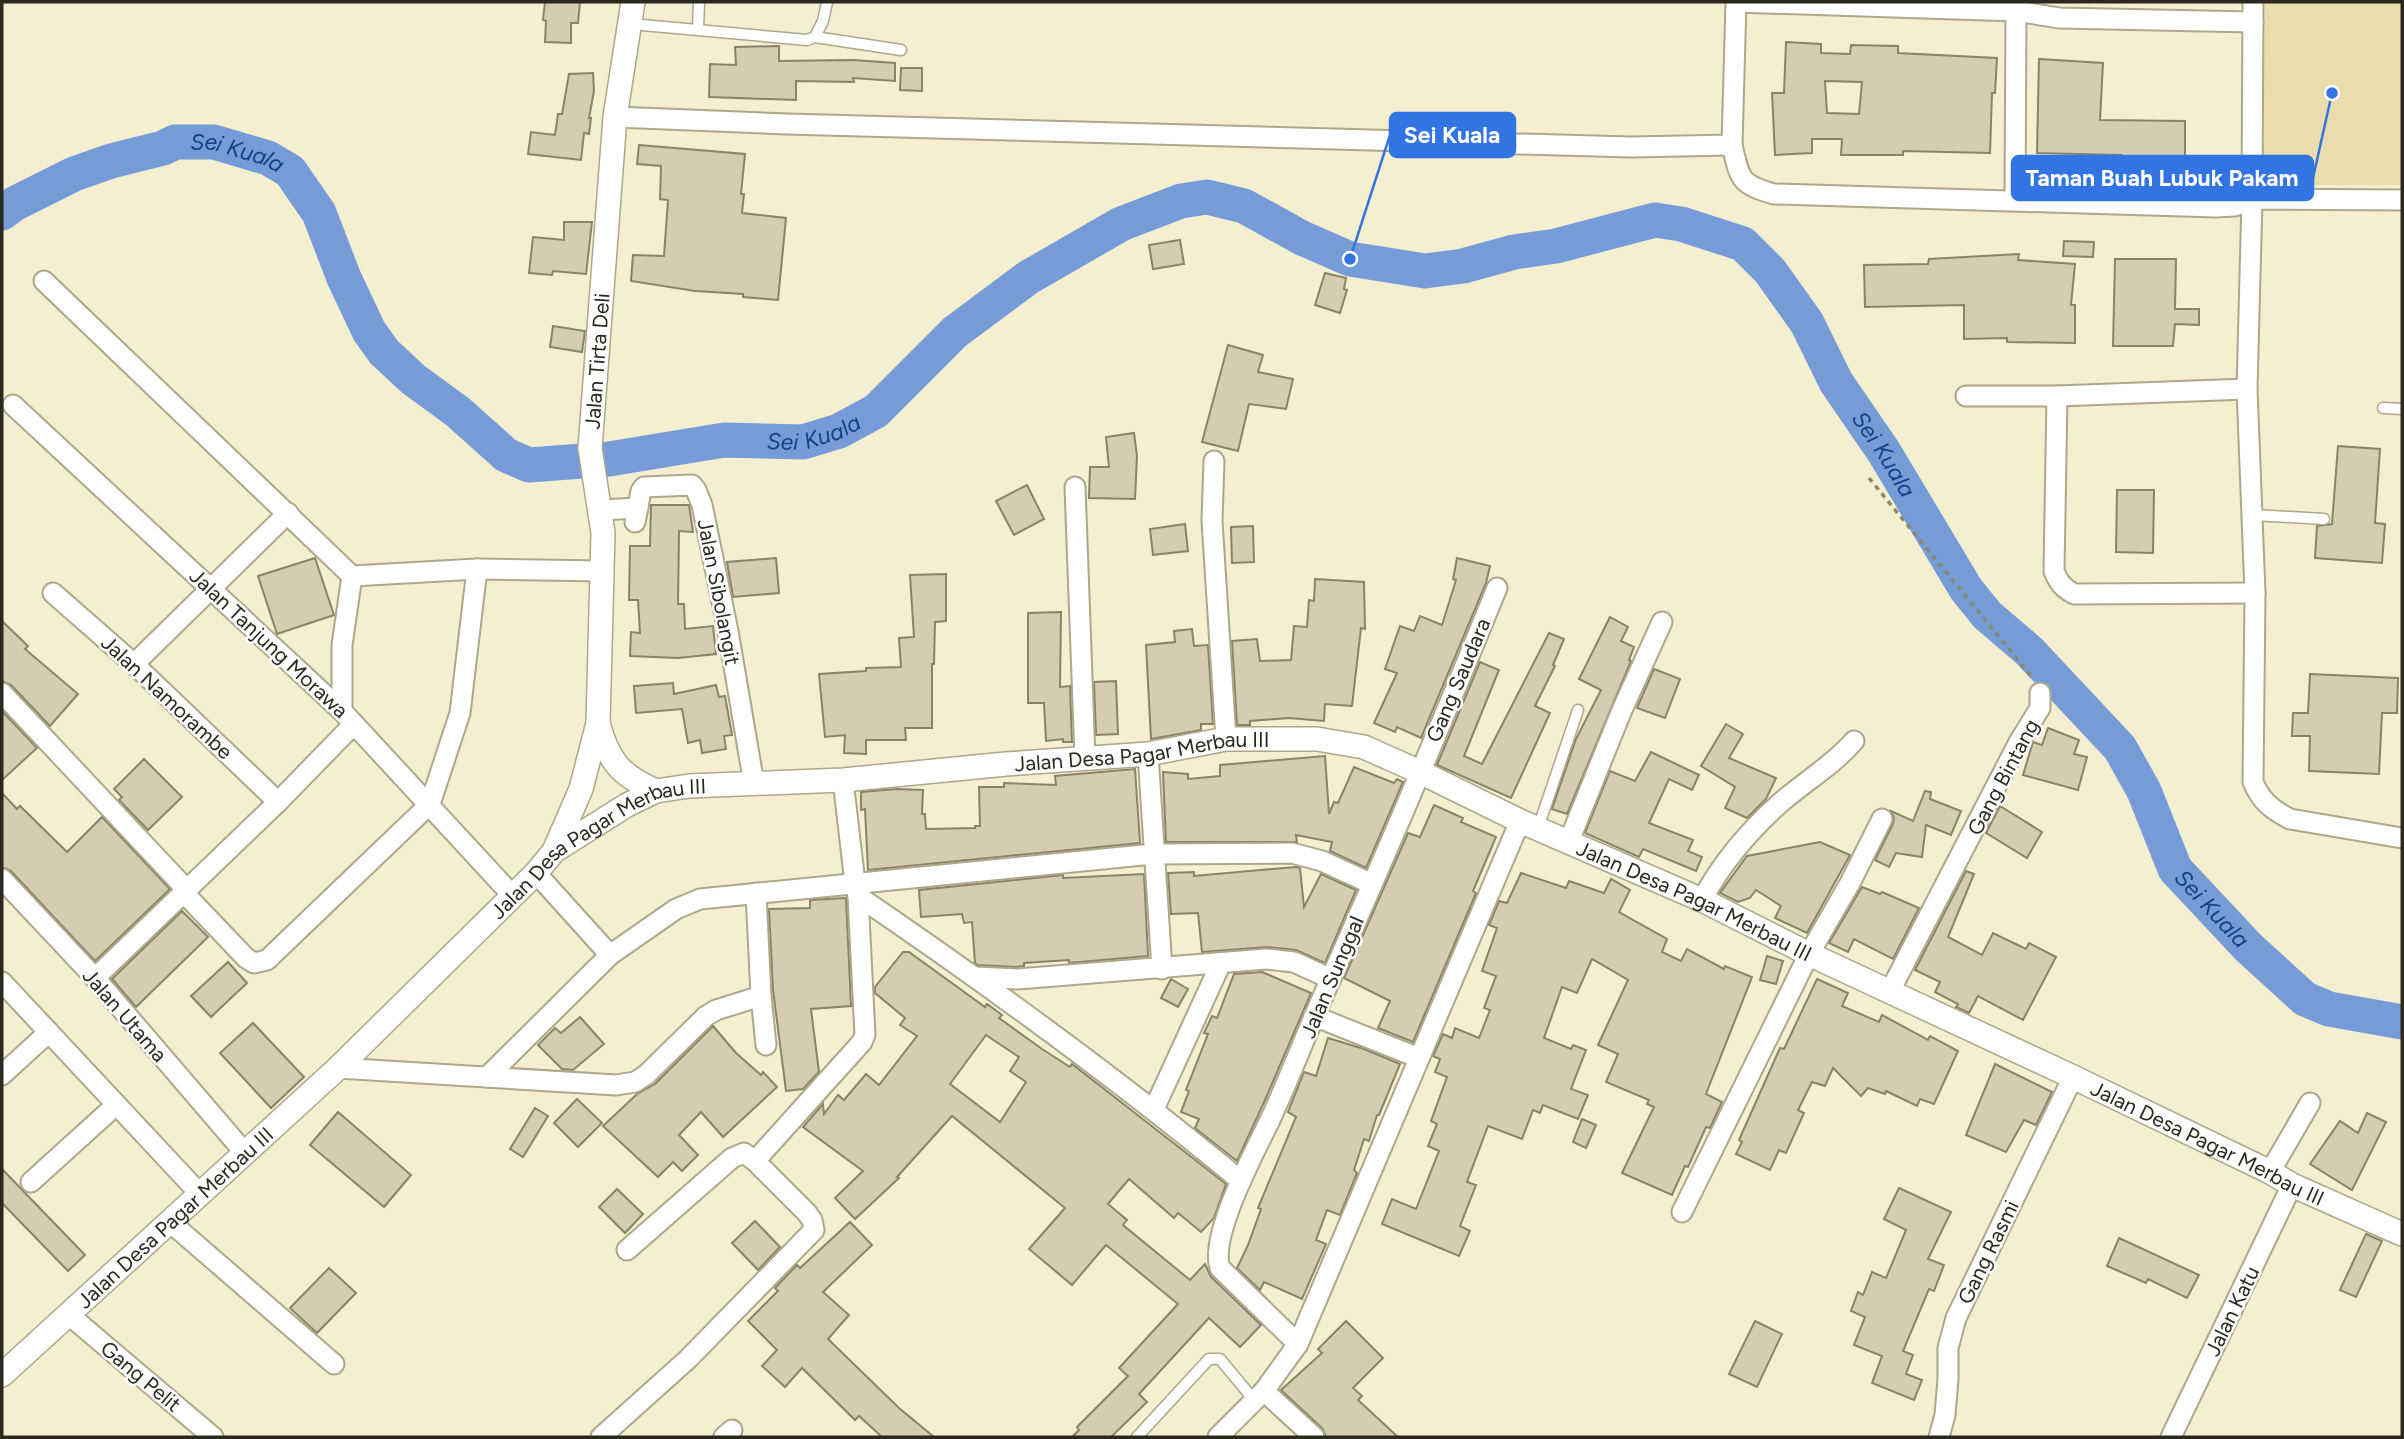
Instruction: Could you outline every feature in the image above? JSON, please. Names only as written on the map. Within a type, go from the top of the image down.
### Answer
[{"type":"street","points":[[2253,22],[2059,10],[1735,2],[1732,145],[1740,176],[1753,188],[1774,194],[2216,207],[2235,206],[2252,199],[2402,200]]},
{"type":"street","points":[[2253,2],[2247,389],[2255,593],[2253,782],[2259,796],[2274,811],[2290,819],[2402,838]]},
{"type":"street","points":[[2015,200],[2016,11]]},
{"type":"street","name":"Jalan Tirta Deli","points":[[554,851],[580,789],[598,723],[603,571],[601,507],[590,448],[615,117],[632,13]]},
{"type":"street","points":[[615,117],[1631,147],[1732,145]]},
{"type":"street","points":[[44,281],[352,576],[477,569],[603,571]]},
{"type":"street","points":[[1966,396],[2057,396],[2247,389]]},
{"type":"street","points":[[2057,396],[2054,571],[2064,589],[2074,594],[2255,593]]},
{"type":"street","name":"Jalan Tanjung Morawa","points":[[13,405],[348,717],[512,895]]},
{"type":"street","points":[[1214,461],[1212,521],[1226,739]]},
{"type":"street","name":"Jalan Sibolangit","points":[[601,507],[636,515],[644,487],[692,485],[696,490],[702,505],[728,631],[754,784]]},
{"type":"street","points":[[1075,487],[1085,759]]},
{"type":"street","points":[[134,664],[288,513]]},
{"type":"street","points":[[2,693],[246,958],[254,963],[267,960],[430,804],[460,713],[477,569]]},
{"type":"street","points":[[94,978],[278,802],[348,717],[342,645],[352,576]]},
{"type":"street","name":"Gang Saudara","points":[[1420,772],[1497,589]]},
{"type":"street","name":"Jalan Namorambe","points":[[53,593],[134,664],[278,802]]},
{"type":"street","points":[[1569,842],[1622,710],[1662,622]]},
{"type":"street","name":"Gang Bintang","points":[[1890,991],[2019,742],[2040,708],[2040,693]]},
{"type":"street","name":"Jalan Tirta Deli","points":[[598,723],[604,746],[617,766],[634,782],[656,792]]},
{"type":"street","name":"Jalan Desa Pagar Merbau III","points":[[2,1375],[338,1069],[536,873],[554,851],[626,805],[656,792],[689,786],[843,780],[1148,754],[1226,739],[1317,739],[1364,747],[1529,825],[1702,900],[1808,954],[2073,1077],[2292,1185],[2402,1234]]},
{"type":"street","points":[[1702,900],[1724,863],[1780,803],[1812,780],[1854,741]]},
{"type":"street","points":[[1148,754],[1162,968]]},
{"type":"street","name":"Jalan Sunggal","points":[[1298,1343],[1220,1268],[1218,1255],[1225,1225],[1241,1181],[1295,1066],[1420,772]]},
{"type":"street","points":[[755,1161],[862,1042],[864,1027],[857,890],[843,780]]},
{"type":"street","points":[[1682,1212],[1808,954],[1850,883],[1882,819]]},
{"type":"street","points":[[1218,1437],[1259,1396],[1298,1343],[1419,1058],[1529,825]]},
{"type":"street","points":[[486,1077],[610,955],[688,902],[756,893],[857,890],[1153,854],[1292,853],[1322,860],[1372,884]]},
{"type":"street","points":[[536,873],[610,955]]},
{"type":"street","name":"Jalan Utama","points":[[2,879],[94,978],[245,1153]]},
{"type":"street","points":[[857,890],[1154,1109],[1241,1181]]},
{"type":"street","points":[[756,893],[766,1045]]},
{"type":"street","points":[[976,977],[1018,979],[1280,959],[1294,962],[1331,979]]},
{"type":"street","points":[[1154,1109],[1222,963]]},
{"type":"street","points":[[2,982],[200,1194]]},
{"type":"street","points":[[338,1069],[625,1085],[646,1075],[706,1016],[716,1010],[761,996]]},
{"type":"street","points":[[1314,1016],[1419,1058]]},
{"type":"street","points":[[2,1075],[49,1032]]},
{"type":"street","name":"Gang Rasmi","points":[[1939,1437],[1945,1415],[1948,1348],[1956,1318],[2073,1077]]},
{"type":"street","points":[[2270,1172],[2310,1103]]},
{"type":"street","points":[[31,1182],[116,1105]]},
{"type":"street","points":[[601,1437],[688,1359],[814,1230],[807,1213],[744,1153],[732,1158],[627,1250]]},
{"type":"street","name":"Jalan Katu","points":[[2171,1437],[2292,1185]]},
{"type":"street","points":[[170,1222],[334,1364]]},
{"type":"street","name":"Gang Pelit","points":[[68,1314],[213,1437]]},
{"type":"street","points":[[1259,1396],[1314,1437]]},
{"type":"lane","points":[[698,29],[699,2]]},
{"type":"lane","points":[[815,37],[823,21],[827,2]]},
{"type":"lane","points":[[632,13],[698,29],[807,40],[815,37],[901,50]]},
{"type":"lane","points":[[2383,408],[2402,408]]},
{"type":"lane","points":[[2252,515],[2324,519]]},
{"type":"lane","points":[[1529,825],[1578,710]]},
{"type":"lane","points":[[1137,1437],[1209,1359],[1220,1359],[1259,1396]]},
{"type":"path","name":"Gang Bintang","points":[[1869,478],[2030,676],[2040,693]]},
{"type":"shaded area","points":[[2265,2],[2402,2],[2402,185],[2260,185]]},
{"type":"building","points":[[545,2],[580,2],[578,23],[571,23],[571,43],[545,42]]},
{"type":"building","points":[[1786,42],[1821,44],[1821,53],[1850,54],[1851,45],[1898,46],[1898,53],[1997,58],[1995,93],[1992,93],[1990,153],[1903,151],[1903,155],[1841,155],[1842,139],[1812,139],[1812,153],[1775,155],[1772,93],[1784,93]],"holes":[[[1825,81],[1862,82],[1859,114],[1827,113]]]},
{"type":"building","points":[[779,46],[779,61],[853,60],[895,63],[895,81],[853,78],[854,82],[796,81],[796,100],[709,97],[710,64],[736,65],[735,47]]},
{"type":"building","points":[[2039,59],[2103,63],[2100,120],[2185,121],[2185,159],[2120,159],[2121,155],[2037,153]]},
{"type":"building","points":[[901,68],[922,68],[922,91],[900,90]]},
{"type":"building","points":[[593,73],[594,91],[589,134],[584,133],[581,160],[528,154],[531,132],[555,135],[558,114],[562,114],[569,74]]},
{"type":"building","points":[[639,145],[745,154],[742,213],[786,218],[778,300],[631,281],[633,255],[664,256],[668,200],[660,199],[661,166],[637,164]]},
{"type":"building","points":[[564,222],[592,222],[586,274],[553,271],[552,275],[529,273],[533,237],[564,240]]},
{"type":"building","points":[[1180,240],[1184,264],[1153,269],[1149,245]]},
{"type":"building","points":[[2064,241],[2094,242],[2093,257],[2063,256]]},
{"type":"building","points":[[2019,254],[2018,260],[2075,264],[2071,305],[2075,305],[2075,343],[2007,342],[2007,338],[1964,339],[1964,305],[1865,307],[1864,265],[1928,264],[1929,259]]},
{"type":"building","points":[[2115,259],[2176,259],[2175,309],[2199,309],[2199,325],[2175,324],[2173,346],[2113,346]]},
{"type":"building","points":[[1325,273],[1346,278],[1344,289],[1347,290],[1340,313],[1315,305]]},
{"type":"building","points":[[553,326],[585,331],[582,352],[550,347]]},
{"type":"building","points":[[1228,345],[1263,355],[1258,372],[1293,379],[1286,409],[1249,404],[1238,451],[1202,442]]},
{"type":"building","points":[[1134,433],[1137,456],[1135,499],[1089,498],[1090,467],[1109,467],[1106,437]]},
{"type":"building","points":[[2338,446],[2380,449],[2375,523],[2385,524],[2382,563],[2315,558],[2317,526],[2332,524]]},
{"type":"building","points":[[1027,485],[1044,519],[1014,535],[996,501]]},
{"type":"building","points":[[2117,490],[2154,490],[2153,553],[2116,552]]},
{"type":"building","points":[[651,505],[689,505],[693,532],[679,531],[678,604],[684,604],[685,629],[713,626],[716,654],[678,658],[630,656],[631,632],[640,633],[638,600],[629,600],[630,546],[650,546]]},
{"type":"building","points":[[1185,524],[1188,551],[1153,555],[1150,529]]},
{"type":"building","points":[[1253,526],[1254,562],[1232,563],[1231,527]]},
{"type":"building","points":[[315,558],[334,615],[277,634],[258,576]]},
{"type":"building","points":[[776,558],[779,593],[733,597],[727,562]]},
{"type":"building","points":[[1457,558],[1490,566],[1486,583],[1421,738],[1397,727],[1395,732],[1374,723],[1397,673],[1385,669],[1400,626],[1414,631],[1420,616],[1442,625],[1456,580],[1453,579]]},
{"type":"building","points":[[946,574],[946,621],[935,622],[932,728],[905,728],[906,740],[866,740],[866,754],[844,753],[845,735],[825,737],[819,674],[901,667],[899,638],[914,637],[910,575]]},
{"type":"building","points":[[1315,579],[1364,582],[1365,629],[1361,628],[1352,706],[1325,704],[1324,721],[1289,718],[1250,721],[1250,725],[1237,725],[1232,641],[1257,639],[1260,661],[1291,660],[1294,626],[1307,627],[1309,600],[1314,601]]},
{"type":"building","points":[[1061,612],[1060,687],[1070,686],[1072,742],[1063,742],[1063,739],[1046,741],[1044,703],[1028,703],[1028,613]]},
{"type":"building","points":[[1610,617],[1628,627],[1621,641],[1634,647],[1629,660],[1631,661],[1567,814],[1552,809],[1576,739],[1601,690],[1579,679]]},
{"type":"building","points":[[2,621],[28,646],[25,649],[78,694],[50,726],[11,685],[2,681]]},
{"type":"building","points":[[1192,629],[1194,646],[1208,645],[1213,724],[1201,724],[1201,730],[1151,739],[1146,645],[1175,642],[1174,631]]},
{"type":"building","points":[[1549,633],[1564,639],[1553,665],[1555,666],[1535,706],[1550,713],[1511,798],[1437,765],[1480,662],[1499,670],[1464,756],[1482,764]]},
{"type":"building","points":[[1654,669],[1680,679],[1665,718],[1637,708]]},
{"type":"building","points":[[2310,674],[2398,678],[2397,713],[2382,713],[2379,774],[2309,771],[2310,736],[2292,736],[2293,713],[2308,713]]},
{"type":"building","points":[[1116,681],[1118,734],[1096,735],[1094,682]]},
{"type":"building","points":[[673,683],[674,694],[716,685],[719,697],[725,696],[732,735],[724,736],[726,749],[702,753],[700,740],[688,743],[682,709],[636,713],[634,686]]},
{"type":"building","points":[[2,711],[37,748],[2,780]]},
{"type":"building","points":[[1726,724],[1743,734],[1729,758],[1776,778],[1766,799],[1747,818],[1725,808],[1735,787],[1701,766]]},
{"type":"building","points":[[2048,728],[2079,740],[2074,754],[2087,757],[2078,790],[2023,775],[2033,742],[2042,745]]},
{"type":"building","points":[[1651,752],[1699,775],[1692,790],[1669,779],[1649,823],[1693,840],[1688,851],[1702,857],[1696,871],[1643,849],[1639,857],[1585,833],[1610,771],[1635,781]]},
{"type":"building","points":[[1325,756],[1329,814],[1334,802],[1338,803],[1354,767],[1394,783],[1397,779],[1403,782],[1366,868],[1330,851],[1332,842],[1296,835],[1297,842],[1166,842],[1163,772],[1188,774],[1188,779],[1220,776],[1220,765]]},
{"type":"building","points":[[144,759],[182,797],[148,830],[119,800],[122,797],[114,789]]},
{"type":"building","points":[[1135,769],[1140,843],[868,870],[865,809],[861,810],[861,792],[923,790],[922,814],[925,814],[926,829],[975,828],[980,826],[979,787],[1004,787],[1004,783],[1056,785],[1055,776]]},
{"type":"building","points":[[1925,791],[1931,792],[1930,799],[1961,811],[1951,835],[1926,825],[1922,857],[1896,853],[1889,867],[1875,860],[1893,824],[1891,811],[1913,821]]},
{"type":"building","points":[[2,793],[17,809],[20,806],[67,852],[102,817],[170,889],[95,961],[11,871],[2,867]]},
{"type":"building","points":[[1434,805],[1463,818],[1461,822],[1496,837],[1473,891],[1476,893],[1413,1042],[1378,1028],[1390,1001],[1344,978],[1408,833],[1420,837]]},
{"type":"building","points":[[2000,806],[2042,832],[2027,858],[1986,833]]},
{"type":"building","points":[[1820,842],[1850,855],[1807,933],[1775,918],[1781,906],[1756,890],[1750,898],[1738,902],[1720,893],[1747,856]]},
{"type":"building","points":[[1300,868],[1304,907],[1321,874],[1356,890],[1325,963],[1296,950],[1267,947],[1202,952],[1198,913],[1171,914],[1168,873],[1194,872],[1194,876]]},
{"type":"building","points":[[1966,871],[1974,874],[1948,937],[1982,955],[1993,933],[2026,949],[2029,943],[2056,957],[2023,1020],[1978,996],[1969,1013],[1956,1007],[1958,1004],[1935,992],[1940,982],[1915,970]]},
{"type":"building","points":[[1521,873],[1566,888],[1569,881],[1604,893],[1611,879],[1630,890],[1619,912],[1667,939],[1662,952],[1681,961],[1687,949],[1724,969],[1725,966],[1752,977],[1706,1094],[1722,1102],[1710,1128],[1706,1127],[1688,1167],[1685,1166],[1672,1195],[1622,1173],[1654,1107],[1647,1104],[1649,1100],[1606,1082],[1618,1054],[1598,1045],[1628,980],[1592,959],[1577,993],[1562,987],[1544,1038],[1571,1049],[1573,1045],[1586,1050],[1571,1089],[1588,1095],[1578,1119],[1543,1105],[1540,1113],[1533,1110],[1522,1139],[1488,1126],[1467,1182],[1476,1185],[1460,1226],[1470,1231],[1459,1256],[1382,1224],[1392,1199],[1416,1209],[1439,1151],[1428,1146],[1437,1124],[1431,1121],[1447,1077],[1435,1072],[1440,1059],[1433,1056],[1443,1034],[1452,1038],[1455,1028],[1479,1038],[1490,1010],[1484,1008],[1496,976],[1482,971],[1497,928],[1489,925],[1499,901],[1507,903]]},
{"type":"building","points":[[1144,874],[1148,956],[1069,963],[1069,960],[1024,963],[1024,966],[1016,967],[978,965],[975,963],[972,922],[964,923],[962,914],[921,917],[919,890],[1063,875],[1063,878]]},
{"type":"building","points":[[1862,887],[1880,894],[1882,892],[1919,908],[1893,959],[1854,939],[1848,952],[1829,943]]},
{"type":"building","points":[[846,898],[851,1006],[811,1009],[819,1072],[803,1089],[786,1091],[773,990],[769,909],[810,908],[810,900]]},
{"type":"building","points":[[182,911],[208,937],[136,1007],[112,979]]},
{"type":"building","points":[[903,952],[909,952],[985,1007],[987,1004],[1002,1015],[999,1018],[1042,1049],[1070,1067],[1072,1064],[1226,1184],[1214,1218],[1201,1232],[1178,1213],[1174,1218],[1129,1179],[1108,1204],[1127,1220],[1123,1225],[1190,1280],[1205,1264],[1211,1277],[1261,1325],[1240,1347],[1209,1318],[1139,1394],[1147,1402],[1111,1437],[1072,1437],[1079,1430],[1077,1427],[1128,1376],[1119,1368],[1178,1304],[1106,1245],[1072,1285],[1029,1249],[1065,1208],[952,1116],[897,1177],[899,1178],[855,1219],[835,1198],[863,1171],[803,1127],[823,1104],[824,1114],[838,1095],[844,1100],[866,1074],[879,1085],[917,1036],[900,1025],[905,1018],[875,993],[875,987]],"holes":[[[986,1035],[1019,1057],[1010,1071],[1026,1082],[1000,1122],[950,1084]]]},
{"type":"building","points":[[1767,956],[1783,961],[1776,984],[1760,980]]},
{"type":"building","points":[[228,962],[247,983],[211,1017],[191,996]]},
{"type":"building","points":[[1262,972],[1311,993],[1237,1161],[1195,1128],[1199,1119],[1181,1112],[1189,1091],[1186,1090],[1208,1034],[1204,1033],[1212,1016],[1217,1018],[1234,974]]},
{"type":"building","points":[[1171,979],[1188,989],[1178,1007],[1161,998]]},
{"type":"building","points":[[1817,979],[1848,993],[1842,1006],[1879,1022],[1882,1015],[1928,1040],[1930,1036],[1958,1051],[1934,1104],[1920,1099],[1917,1106],[1886,1091],[1885,1094],[1868,1088],[1861,1096],[1833,1068],[1825,1086],[1812,1082],[1798,1110],[1804,1113],[1786,1153],[1779,1150],[1770,1170],[1736,1154],[1742,1142],[1739,1140],[1780,1048],[1784,1049]]},
{"type":"building","points":[[580,1017],[604,1044],[573,1070],[562,1069],[538,1045],[555,1028],[561,1033]]},
{"type":"building","points":[[253,1023],[304,1077],[271,1108],[220,1053]]},
{"type":"building","points":[[713,1026],[736,1053],[761,1075],[763,1072],[777,1087],[723,1137],[701,1112],[679,1135],[698,1155],[682,1171],[673,1162],[658,1177],[603,1126],[637,1094],[655,1084]]},
{"type":"building","points":[[1328,1038],[1400,1064],[1377,1115],[1369,1141],[1364,1139],[1354,1170],[1357,1173],[1340,1215],[1327,1210],[1316,1240],[1326,1244],[1302,1299],[1264,1282],[1260,1290],[1237,1268],[1261,1209],[1258,1208],[1296,1117],[1288,1112],[1304,1072],[1316,1076]]},
{"type":"building","points":[[1995,1064],[2052,1092],[2036,1125],[2024,1120],[2006,1152],[1966,1135]]},
{"type":"building","points":[[577,1099],[602,1123],[578,1147],[554,1123]]},
{"type":"building","points":[[535,1108],[548,1116],[523,1157],[510,1149]]},
{"type":"building","points":[[338,1112],[411,1175],[384,1207],[310,1145]]},
{"type":"building","points":[[2367,1113],[2386,1122],[2352,1190],[2310,1164],[2340,1121],[2358,1133]]},
{"type":"building","points":[[1582,1119],[1596,1125],[1586,1148],[1573,1142]]},
{"type":"building","points":[[2,1169],[85,1255],[68,1271],[2,1203]]},
{"type":"building","points":[[1899,1188],[1951,1212],[1928,1259],[1944,1265],[1934,1291],[1929,1289],[1903,1351],[1913,1355],[1906,1374],[1922,1380],[1914,1400],[1872,1383],[1882,1356],[1854,1345],[1865,1317],[1851,1311],[1858,1292],[1863,1295],[1872,1272],[1886,1278],[1906,1230],[1884,1219]]},
{"type":"building","points":[[617,1189],[643,1214],[625,1233],[599,1207]]},
{"type":"building","points":[[755,1221],[780,1247],[758,1270],[732,1243]]},
{"type":"building","points":[[850,1222],[872,1245],[823,1292],[849,1315],[828,1339],[899,1408],[934,1437],[882,1437],[859,1416],[855,1420],[802,1368],[785,1387],[762,1366],[777,1350],[748,1321],[778,1291],[775,1288],[797,1265],[800,1268]]},
{"type":"building","points":[[2366,1234],[2382,1241],[2356,1297],[2340,1290]]},
{"type":"building","points":[[2119,1238],[2199,1275],[2187,1298],[2148,1279],[2146,1283],[2107,1266]]},
{"type":"building","points":[[329,1268],[356,1293],[317,1333],[290,1308]]},
{"type":"building","points":[[1346,1321],[1383,1358],[1353,1388],[1362,1396],[1358,1400],[1398,1437],[1326,1437],[1322,1428],[1281,1390],[1322,1353],[1318,1349]]},
{"type":"building","points":[[1755,1321],[1782,1334],[1757,1387],[1729,1374]]},
{"type":"waterway","name":"Sei Kuala","points":[[2,213],[14,204],[74,174],[175,142],[214,142],[268,158],[290,171],[319,213],[344,278],[369,331],[384,352],[506,455],[529,465],[609,459],[724,440],[803,442],[839,431],[876,411],[955,332],[1029,277],[1121,224],[1181,201],[1207,197],[1244,206],[1302,238],[1350,259],[1425,271],[1463,266],[1514,252],[1556,246],[1655,220],[1681,224],[1743,244],[1770,271],[1807,323],[1836,382],[1884,452],[1966,589],[1987,615],[2029,651],[2120,748],[2144,791],[2175,869],[2248,947],[2305,999],[2329,1009],[2402,1022]]},
{"type":"place","name":"Taman Buah Lubuk Pakam","points":[[2332,93]]},
{"type":"place","name":"Sei Kuala","points":[[1350,259]]}]
